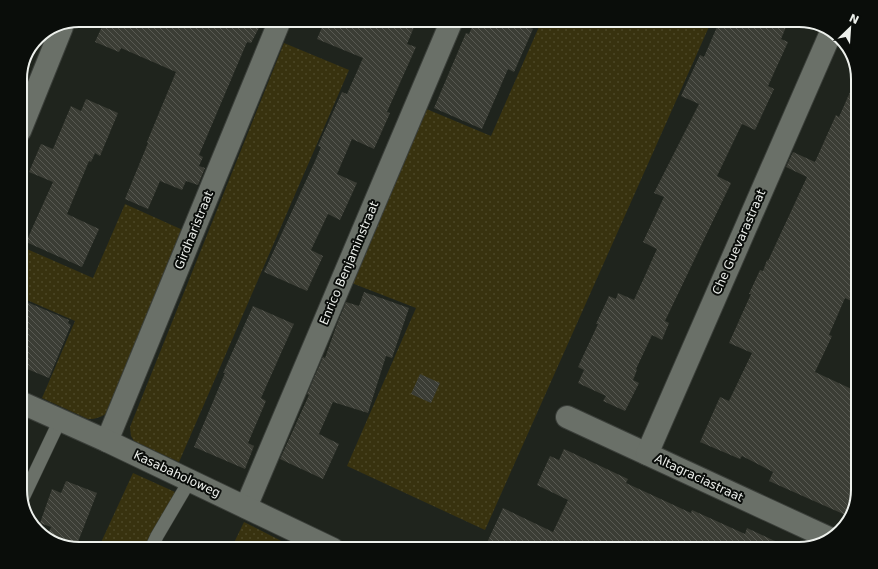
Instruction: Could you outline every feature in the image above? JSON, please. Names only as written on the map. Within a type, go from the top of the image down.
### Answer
[{"type":"street","name":"Girdharistraat","points":[[107,440],[277,27]]},
{"type":"street","name":"Enrico Benjaminstraat","points":[[246,507],[449,27]]},
{"type":"street","points":[[27,114],[61,30]]},
{"type":"street","name":"Che Guevarastraat","points":[[646,454],[829,37]]},
{"type":"street","name":"Kasabaholoweg","points":[[27,405],[107,440],[318,542]]},
{"type":"street","name":"Altagraciastraat","points":[[567,417],[824,536]]},
{"type":"lane","points":[[27,489],[60,420]]},
{"type":"lane","points":[[154,542],[190,480]]},
{"type":"shaded area","points":[[539,27],[709,27],[485,530],[347,466],[416,308],[349,282],[424,108],[491,136]]},
{"type":"shaded area","points":[[284,43],[349,70],[179,462],[134,441],[131,436],[130,427]]},
{"type":"shaded area","points":[[125,204],[185,231],[107,413],[98,418],[88,419],[42,398],[75,321],[27,300],[27,249],[93,278]]},
{"type":"shaded area","points":[[133,473],[175,492],[151,542],[101,542]]},
{"type":"shaded area","points":[[244,522],[283,542],[234,542]]},
{"type":"building","points":[[102,27],[259,27],[251,43],[247,42],[199,155],[203,157],[199,166],[205,168],[198,185],[186,181],[182,190],[160,181],[148,209],[125,199],[176,72],[121,48],[119,52],[95,42]]},
{"type":"building","points":[[322,27],[414,27],[407,44],[416,47],[387,112],[390,113],[374,149],[352,139],[337,174],[357,183],[340,220],[328,214],[311,250],[323,256],[307,291],[264,272],[316,159],[321,147],[318,146],[342,92],[347,94],[363,58],[317,39]]},
{"type":"building","points":[[472,27],[529,27],[533,29],[514,72],[508,69],[482,129],[434,108],[466,33],[469,34]]},
{"type":"building","points":[[717,27],[786,27],[781,39],[788,42],[768,86],[774,89],[755,130],[742,124],[717,176],[731,183],[665,321],[669,323],[662,340],[652,335],[636,369],[637,370],[633,380],[639,383],[625,411],[603,401],[606,396],[578,383],[584,370],[578,367],[609,296],[616,299],[618,293],[634,300],[657,249],[643,242],[664,197],[654,193],[699,104],[681,96],[700,55],[704,57]]},
{"type":"building","points":[[851,90],[851,301],[845,298],[829,335],[832,336],[815,372],[851,389],[851,497],[844,515],[769,481],[773,472],[742,456],[740,459],[700,442],[720,397],[729,401],[752,353],[729,343],[760,270],[763,271],[807,177],[786,167],[793,152],[815,162],[836,115],[839,117]]},
{"type":"building","points":[[86,99],[118,113],[100,156],[95,153],[91,162],[89,161],[67,214],[99,229],[82,267],[27,242],[53,182],[29,172],[41,144],[53,149],[71,106],[81,111]]},
{"type":"building","points":[[364,292],[409,308],[392,358],[386,356],[368,413],[333,402],[319,434],[339,444],[323,479],[280,459],[309,395],[307,394],[323,357],[325,358],[346,302],[359,306]]},
{"type":"building","points":[[27,302],[69,320],[68,323],[71,325],[49,378],[27,369]]},
{"type":"building","points":[[253,306],[294,324],[261,398],[266,401],[248,443],[254,446],[245,469],[194,447],[225,373],[223,373]]},
{"type":"building","points":[[420,374],[440,383],[431,403],[411,394]]},
{"type":"building","points":[[564,449],[628,479],[626,483],[691,513],[692,510],[745,534],[747,528],[777,542],[487,542],[503,508],[553,532],[568,500],[537,485],[550,456],[559,460]]},
{"type":"building","points":[[66,481],[97,493],[78,542],[72,542],[59,538],[49,532],[51,527],[40,523],[52,489],[61,493]]}]
